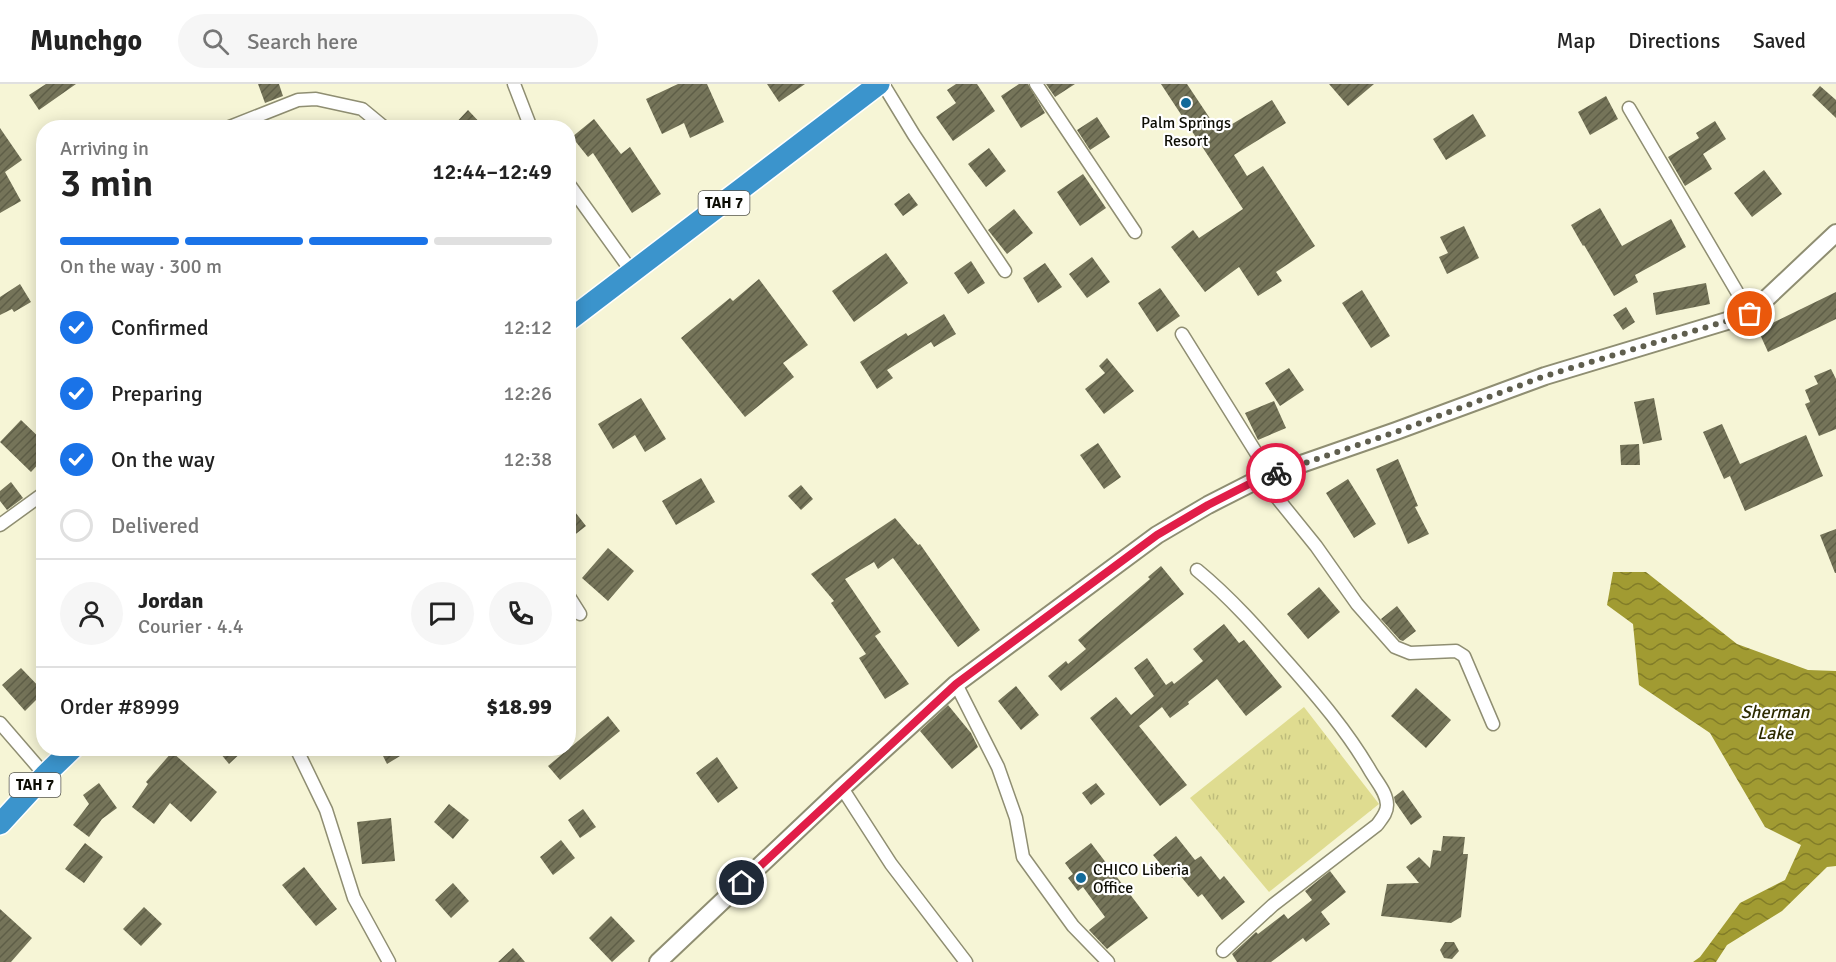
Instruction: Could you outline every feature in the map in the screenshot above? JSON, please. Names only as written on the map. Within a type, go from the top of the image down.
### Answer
[{"type":"highway","name":"TAH 7","points":[[576,315],[881,84]]},
{"type":"highway","name":"TAH 7","points":[[0,824],[65,756]]},
{"type":"street","points":[[514,84],[528,120]]},
{"type":"street","points":[[881,84],[1005,271]]},
{"type":"street","points":[[1036,84],[1135,232]]},
{"type":"street","points":[[247,120],[298,100],[316,99],[362,109],[375,120]]},
{"type":"street","points":[[1629,108],[1750,314]]},
{"type":"street","points":[[576,194],[632,272]]},
{"type":"street","points":[[658,962],[956,684],[1157,535],[1208,505],[1265,476],[1396,432],[1545,376],[1750,314],[1836,233]]},
{"type":"street","points":[[1182,334],[1265,476],[1357,604],[1395,647],[1410,653],[1456,651],[1464,656],[1493,724]]},
{"type":"street","points":[[0,525],[36,499]]},
{"type":"street","points":[[1197,570],[1220,589],[1253,623],[1309,687],[1357,748],[1386,795],[1387,805],[1385,815],[1377,825],[1273,905],[1223,951]]},
{"type":"street","points":[[576,608],[580,614]]},
{"type":"street","points":[[956,684],[998,767],[1016,818],[1023,857],[1073,926],[1108,962]]},
{"type":"street","points":[[0,723],[45,775]]},
{"type":"street","points":[[300,756],[326,810],[354,898],[389,962]]},
{"type":"street","points":[[842,788],[891,864],[966,962]]},
{"type":"green space","points":[[1304,707],[1379,804],[1269,892],[1190,798]]},
{"type":"water","name":"Sherman Lake","points":[[1613,572],[1646,572],[1737,644],[1808,670],[1836,671],[1836,866],[1827,867],[1782,911],[1727,945],[1716,962],[1693,962],[1700,957],[1740,903],[1785,880],[1801,845],[1765,827],[1710,733],[1639,685],[1633,624],[1607,605]]},
{"type":"building","points":[[46,84],[76,84],[39,110],[29,95]]},
{"type":"building","points":[[258,84],[279,84],[283,96],[265,103]]},
{"type":"building","points":[[678,84],[707,84],[724,122],[690,138],[684,123],[662,134],[646,99]]},
{"type":"building","points":[[767,84],[805,84],[779,102]]},
{"type":"building","points":[[956,84],[977,84],[995,111],[953,141],[936,117],[956,103],[947,90]]},
{"type":"building","points":[[1019,84],[1028,84],[1045,113],[1021,128],[1001,96]]},
{"type":"building","points":[[1046,84],[1075,84],[1055,97]]},
{"type":"building","name":"Palm Springs Resort","points":[[1161,84],[1187,84],[1219,132],[1272,100],[1286,123],[1234,155],[1247,176],[1263,166],[1315,246],[1276,272],[1282,281],[1258,296],[1239,267],[1205,292],[1171,247],[1193,230],[1199,238],[1243,209]]},
{"type":"building","points":[[1329,84],[1374,84],[1348,106]]},
{"type":"building","points":[[1820,86],[1836,100],[1836,118],[1812,95]]},
{"type":"building","points":[[1606,96],[1618,119],[1590,135],[1578,112]]},
{"type":"building","points":[[468,110],[477,120],[459,120]]},
{"type":"building","points":[[1473,114],[1486,136],[1446,160],[1433,139]]},
{"type":"building","points":[[1097,117],[1110,137],[1090,150],[1077,130]]},
{"type":"building","points":[[594,119],[621,154],[630,147],[661,194],[632,213],[593,153],[588,157],[576,142],[576,134]]},
{"type":"building","points":[[1715,121],[1726,139],[1703,154],[1712,169],[1685,186],[1668,157],[1699,138],[1696,133]]},
{"type":"building","points":[[0,128],[22,160],[5,172],[21,201],[0,213]]},
{"type":"building","points":[[989,148],[1006,171],[986,187],[968,164]]},
{"type":"building","points":[[1764,170],[1782,194],[1752,217],[1734,193]]},
{"type":"building","points":[[1083,174],[1106,208],[1080,226],[1057,192]]},
{"type":"building","points":[[909,193],[918,205],[903,216],[894,204]]},
{"type":"building","points":[[1600,208],[1622,246],[1671,219],[1686,247],[1635,275],[1638,282],[1614,296],[1571,225]]},
{"type":"building","points":[[1014,209],[1033,233],[1007,254],[988,230]]},
{"type":"building","points":[[1464,226],[1479,258],[1447,274],[1439,257],[1448,253],[1440,237]]},
{"type":"building","points":[[886,253],[908,283],[854,322],[832,291]]},
{"type":"building","points":[[1092,257],[1110,282],[1087,298],[1069,274]]},
{"type":"building","points":[[971,261],[985,283],[968,294],[954,273]]},
{"type":"building","points":[[1045,263],[1062,287],[1038,303],[1023,278]]},
{"type":"building","points":[[759,279],[808,345],[783,363],[794,377],[745,417],[681,338],[730,298],[733,301]]},
{"type":"building","points":[[1706,283],[1710,304],[1656,315],[1653,293]]},
{"type":"building","points":[[20,284],[31,302],[14,312],[12,309],[0,315],[0,297]]},
{"type":"building","points":[[1160,288],[1180,316],[1157,332],[1138,303]]},
{"type":"building","points":[[1362,290],[1390,336],[1371,348],[1342,303]]},
{"type":"building","points":[[1836,292],[1836,319],[1768,352],[1758,330]]},
{"type":"building","points":[[1626,307],[1635,322],[1623,330],[1613,315]]},
{"type":"building","points":[[944,314],[956,334],[934,347],[931,342],[887,370],[893,378],[877,389],[860,362],[906,333],[908,336]]},
{"type":"building","points":[[1107,358],[1134,391],[1104,414],[1085,389],[1105,373],[1099,366]]},
{"type":"building","points":[[1289,368],[1304,390],[1280,406],[1265,383]]},
{"type":"building","points":[[1831,369],[1836,379],[1836,429],[1819,436],[1805,404],[1810,402],[1805,390],[1818,384],[1814,376]]},
{"type":"building","points":[[641,398],[666,439],[645,452],[635,435],[613,449],[598,424]]},
{"type":"building","points":[[1654,398],[1662,440],[1643,444],[1634,402]]},
{"type":"building","points":[[1274,401],[1286,428],[1258,440],[1245,413]]},
{"type":"building","points":[[21,420],[36,434],[36,467],[31,472],[0,442]]},
{"type":"building","points":[[1722,424],[1740,464],[1806,435],[1823,476],[1745,511],[1730,476],[1724,479],[1703,432]]},
{"type":"building","points":[[1098,443],[1121,477],[1104,489],[1080,455]]},
{"type":"building","points":[[1639,444],[1640,465],[1621,465],[1620,445]]},
{"type":"building","points":[[1398,459],[1418,506],[1415,507],[1429,534],[1408,544],[1376,469]]},
{"type":"building","points":[[701,478],[715,502],[676,525],[662,501]]},
{"type":"building","points":[[1348,479],[1376,524],[1354,538],[1326,493]]},
{"type":"building","points":[[11,482],[23,498],[7,510],[0,501],[0,491]]},
{"type":"building","points":[[801,485],[813,499],[801,510],[788,496]]},
{"type":"building","points":[[576,513],[586,526],[576,534]]},
{"type":"building","points":[[895,518],[918,545],[920,544],[980,630],[958,647],[893,558],[878,569],[874,562],[845,579],[881,632],[875,636],[909,684],[885,699],[859,658],[866,654],[831,603],[834,601],[811,574]]},
{"type":"building","points":[[1836,529],[1836,573],[1835,573],[1820,535]]},
{"type":"building","points":[[608,548],[634,571],[608,601],[582,578]]},
{"type":"building","points":[[1161,566],[1184,594],[1061,691],[1048,676],[1066,661],[1068,664],[1086,649],[1078,640],[1150,579],[1148,577]]},
{"type":"building","points":[[1319,587],[1340,612],[1308,639],[1287,614]]},
{"type":"building","points":[[1397,606],[1416,631],[1403,641],[1381,619]]},
{"type":"building","points":[[1224,624],[1239,643],[1244,640],[1282,687],[1246,716],[1217,679],[1170,718],[1162,707],[1139,726],[1187,785],[1160,806],[1090,718],[1116,697],[1131,715],[1154,696],[1134,668],[1147,658],[1166,685],[1172,681],[1174,684],[1203,661],[1193,649]]},
{"type":"building","points":[[21,668],[36,684],[36,700],[25,711],[2,685]]},
{"type":"building","points":[[1016,686],[1039,715],[1021,730],[998,701]]},
{"type":"building","points":[[1416,688],[1451,720],[1426,748],[1391,716]]},
{"type":"building","points":[[948,705],[971,733],[978,747],[952,769],[920,731]]},
{"type":"building","points":[[608,716],[620,731],[560,780],[548,766],[560,756],[576,756],[576,743]]},
{"type":"building","points":[[169,756],[176,756],[217,792],[191,822],[170,803],[154,824],[132,807],[148,784],[146,782]]},
{"type":"building","points":[[222,756],[238,756],[229,764]]},
{"type":"building","points":[[383,756],[400,756],[387,764]]},
{"type":"building","points":[[717,757],[738,788],[718,803],[696,773]]},
{"type":"building","points":[[99,783],[117,808],[102,819],[89,837],[73,825],[89,804],[83,795]]},
{"type":"building","points":[[1096,783],[1105,794],[1091,805],[1082,793]]},
{"type":"building","points":[[1403,790],[1422,817],[1411,825],[1395,802],[1394,797]]},
{"type":"building","points":[[449,804],[469,820],[453,839],[434,822]]},
{"type":"building","points":[[583,809],[596,827],[580,838],[568,820]]},
{"type":"building","points":[[391,818],[395,861],[362,864],[357,822]]},
{"type":"building","points":[[1176,836],[1195,860],[1201,856],[1220,880],[1224,876],[1245,902],[1222,920],[1202,894],[1198,897],[1178,873],[1172,878],[1153,855]]},
{"type":"building","points":[[1443,836],[1465,837],[1463,854],[1468,854],[1461,917],[1451,923],[1381,916],[1387,884],[1419,883],[1406,867],[1419,857],[1430,868],[1433,850],[1441,851]]},
{"type":"building","points":[[561,840],[575,858],[553,875],[540,857]]},
{"type":"building","points":[[85,843],[103,857],[84,883],[65,869]]},
{"type":"building","points":[[1091,843],[1148,918],[1107,949],[1089,930],[1105,917],[1083,887],[1078,891],[1068,878],[1073,874],[1065,863]]},
{"type":"building","points":[[304,867],[337,909],[316,926],[282,885]]},
{"type":"building","points":[[1330,871],[1346,892],[1321,912],[1330,924],[1306,942],[1303,938],[1271,962],[1237,962],[1232,954],[1256,932],[1258,934],[1284,914],[1288,919],[1312,900],[1305,891]]},
{"type":"building","points":[[453,883],[469,901],[451,918],[435,900]]},
{"type":"building","points":[[144,907],[162,924],[141,946],[123,929]]},
{"type":"building","points":[[0,909],[32,938],[11,962],[0,962]]},
{"type":"building","points":[[611,916],[635,941],[612,962],[589,938]]},
{"type":"building","points":[[1445,942],[1454,942],[1459,951],[1452,959],[1444,958],[1440,950]]},
{"type":"building","points":[[513,948],[525,962],[498,962]]},
{"type":"way so far","points":[[1276,473],[1396,432],[1545,376],[1750,314]]},
{"type":"place","name":"Palm Springs Resort","points":[[1186,103]]},
{"type":"place","name":"CHICO Liberia Office","points":[[1081,878]]},
{"type":"route","points":[[742,883],[956,684],[1157,535],[1208,505],[1261,478],[1276,473]]}]
